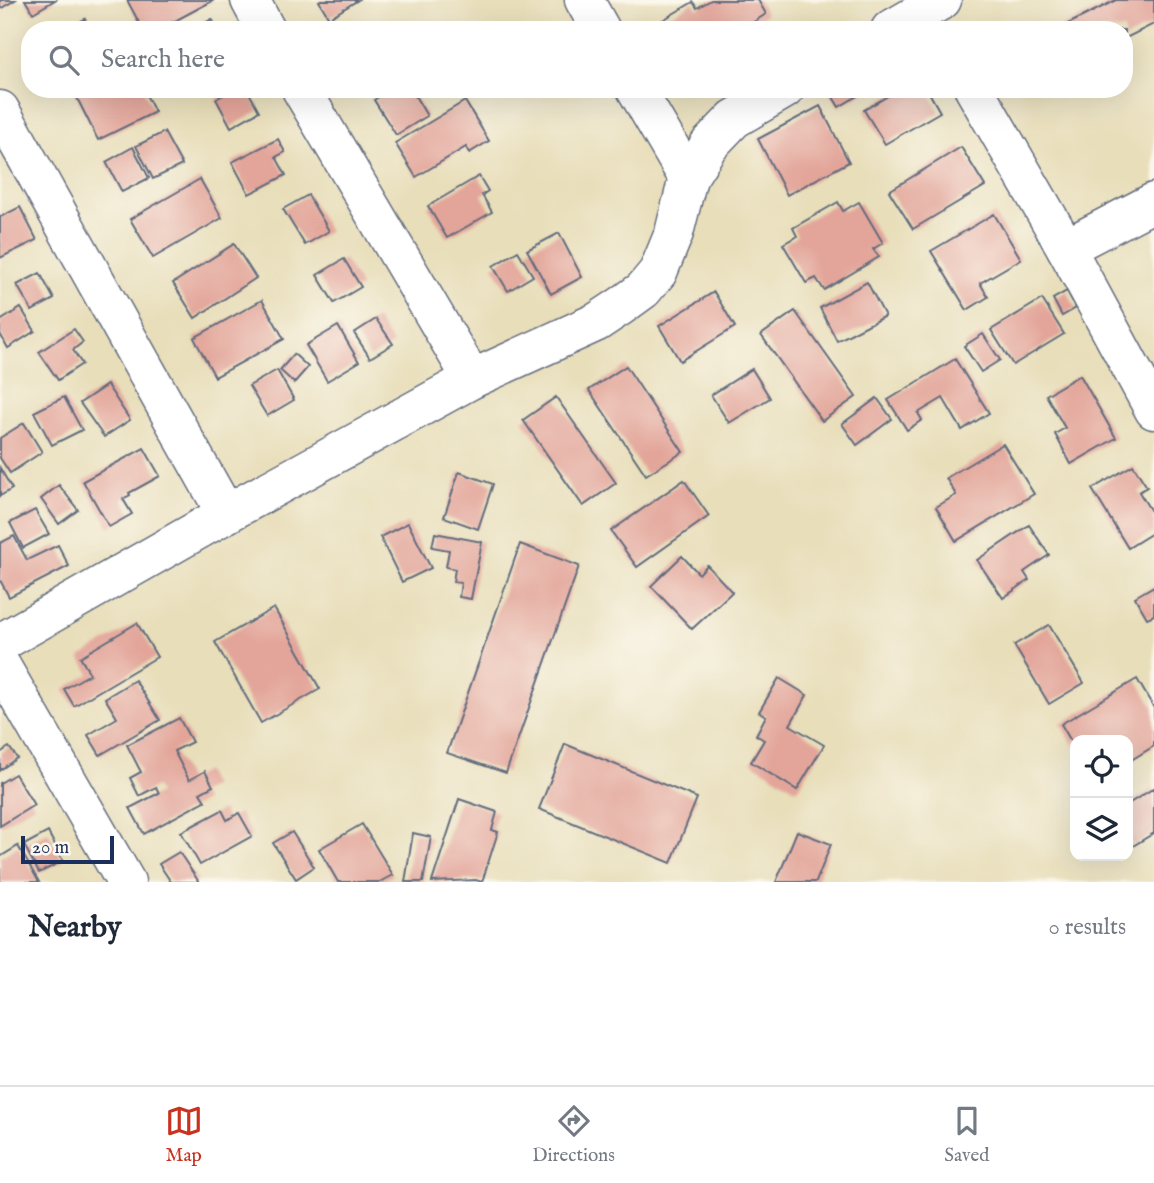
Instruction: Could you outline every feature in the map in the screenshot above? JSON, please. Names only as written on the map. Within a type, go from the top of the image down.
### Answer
[{"type":"street","points":[[250,0],[261,21]]},
{"type":"street","points":[[584,0],[596,21]]},
{"type":"street","points":[[909,21],[935,9]]},
{"type":"street","points":[[306,98],[472,379]]},
{"type":"street","points":[[641,98],[688,178]]},
{"type":"street","points":[[0,643],[226,514],[472,379],[597,322],[643,290],[658,272],[674,233],[688,178],[709,145],[734,119],[770,98]]},
{"type":"street","points":[[979,98],[1066,248],[1154,410]]},
{"type":"street","points":[[0,110],[226,514]]},
{"type":"street","points":[[1066,248],[1154,202]]},
{"type":"street","points":[[0,664],[126,882]]},
{"type":"building","points":[[0,0],[15,0],[0,9]]},
{"type":"building","points":[[25,0],[55,0],[33,13]]},
{"type":"building","points":[[127,0],[214,0],[175,21],[138,21]]},
{"type":"building","points":[[358,0],[329,18],[319,1]]},
{"type":"building","points":[[711,0],[758,0],[766,14],[755,21],[661,21],[693,2],[697,8]]},
{"type":"building","points":[[1116,0],[1154,0],[1154,24],[1133,34],[1133,21],[1074,21]]},
{"type":"building","points":[[77,98],[148,98],[155,112],[98,140]]},
{"type":"building","points":[[252,98],[259,111],[231,127],[216,99]]},
{"type":"building","points":[[416,98],[427,116],[396,135],[374,100]]},
{"type":"building","points":[[834,98],[854,98],[839,107]]},
{"type":"building","points":[[885,98],[932,98],[940,112],[885,144],[864,110]]},
{"type":"building","points":[[465,101],[489,141],[469,153],[466,147],[416,177],[395,143]]},
{"type":"building","points":[[820,106],[849,162],[787,195],[758,139]]},
{"type":"building","points":[[164,132],[182,165],[153,179],[136,146]]},
{"type":"building","points":[[278,139],[285,152],[276,157],[286,175],[249,194],[232,162]]},
{"type":"building","points":[[133,147],[149,178],[122,192],[106,162]]},
{"type":"building","points":[[961,147],[985,186],[913,229],[889,191]]},
{"type":"building","points":[[479,176],[488,191],[482,195],[492,212],[447,238],[428,206]]},
{"type":"building","points":[[200,179],[222,218],[153,258],[130,219]]},
{"type":"building","points":[[308,195],[329,231],[305,245],[283,209]]},
{"type":"building","points":[[838,202],[843,211],[859,202],[883,243],[873,249],[879,257],[824,290],[816,278],[806,283],[783,244],[797,236],[793,228]]},
{"type":"building","points":[[20,207],[37,240],[0,258],[0,217]]},
{"type":"building","points":[[994,214],[1021,259],[980,283],[988,297],[967,310],[931,251]]},
{"type":"building","points":[[559,233],[582,277],[551,294],[527,250]]},
{"type":"building","points":[[234,244],[256,278],[195,318],[173,283]]},
{"type":"building","points":[[518,251],[533,276],[508,291],[493,266]]},
{"type":"building","points":[[344,259],[361,287],[334,303],[317,275]]},
{"type":"building","points":[[40,273],[54,299],[32,311],[17,285]]},
{"type":"building","points":[[867,282],[885,316],[837,341],[820,308]]},
{"type":"building","points":[[1067,291],[1076,308],[1062,316],[1053,299]]},
{"type":"building","points":[[714,292],[735,327],[680,361],[659,326]]},
{"type":"building","points":[[1042,299],[1064,334],[1013,365],[991,330]]},
{"type":"building","points":[[262,300],[284,339],[215,377],[194,338]]},
{"type":"building","points":[[21,308],[35,331],[8,348],[0,334],[0,321]]},
{"type":"building","points":[[795,311],[856,397],[822,421],[761,335]]},
{"type":"building","points":[[376,319],[393,344],[370,358],[354,333]]},
{"type":"building","points":[[338,326],[359,362],[327,381],[306,345]]},
{"type":"building","points":[[74,329],[83,342],[73,350],[82,364],[58,380],[39,352]]},
{"type":"building","points":[[983,334],[1000,360],[981,372],[964,346]]},
{"type":"building","points":[[294,354],[308,367],[294,383],[280,370]]},
{"type":"building","points":[[955,359],[989,413],[962,430],[943,398],[918,413],[922,420],[907,430],[888,400]]},
{"type":"building","points":[[626,366],[683,452],[646,475],[589,390]]},
{"type":"building","points":[[752,369],[770,398],[729,423],[711,395]]},
{"type":"building","points":[[277,370],[294,400],[267,416],[249,386]]},
{"type":"building","points":[[1080,375],[1116,438],[1071,464],[1055,434],[1065,428],[1046,395]]},
{"type":"building","points":[[107,385],[130,420],[104,437],[80,403]]},
{"type":"building","points":[[64,397],[82,430],[52,445],[34,412]]},
{"type":"building","points":[[556,397],[616,483],[583,506],[523,420]]},
{"type":"building","points":[[877,398],[892,419],[857,445],[842,424]]},
{"type":"building","points":[[24,423],[42,452],[10,473],[0,458],[0,438]]},
{"type":"building","points":[[1003,444],[1034,494],[956,541],[936,507],[956,495],[946,478]]},
{"type":"building","points":[[144,448],[160,476],[123,499],[132,514],[109,527],[83,481]]},
{"type":"building","points":[[1133,465],[1147,487],[1139,492],[1154,516],[1154,532],[1128,548],[1092,489]]},
{"type":"building","points":[[0,468],[12,489],[0,496]]},
{"type":"building","points":[[459,472],[493,484],[478,529],[444,517]]},
{"type":"building","points":[[684,480],[709,516],[637,567],[611,531]]},
{"type":"building","points":[[59,485],[78,510],[59,524],[41,499]]},
{"type":"building","points":[[35,510],[49,534],[23,548],[10,523]]},
{"type":"building","points":[[408,523],[431,568],[402,582],[380,537]]},
{"type":"building","points":[[1029,525],[1049,555],[1024,572],[1029,580],[1003,598],[977,560]]},
{"type":"building","points":[[435,533],[482,542],[471,599],[459,597],[461,583],[453,582],[455,569],[446,567],[449,550],[432,547]]},
{"type":"building","points":[[14,536],[27,560],[58,545],[69,566],[9,597],[0,580],[0,543]]},
{"type":"building","points":[[520,544],[579,566],[506,773],[447,753]]},
{"type":"building","points":[[682,556],[699,574],[707,565],[732,592],[692,629],[651,586]]},
{"type":"building","points":[[1154,586],[1154,615],[1147,618],[1135,597]]},
{"type":"building","points":[[274,608],[320,689],[261,723],[215,642]]},
{"type":"building","points":[[137,623],[157,657],[74,706],[64,689],[90,674],[80,657]]},
{"type":"building","points":[[1049,625],[1084,683],[1049,704],[1014,645]]},
{"type":"building","points":[[779,678],[807,695],[790,725],[824,745],[797,790],[751,762],[764,740],[756,735],[766,716],[759,712]]},
{"type":"building","points":[[1137,679],[1154,708],[1154,746],[1133,759],[1133,735],[1070,735],[1070,739],[1061,724]]},
{"type":"building","points":[[135,680],[160,720],[100,755],[88,735],[117,718],[105,698]]},
{"type":"building","points":[[179,718],[192,742],[174,751],[189,780],[205,771],[213,786],[200,793],[205,801],[144,834],[130,808],[159,793],[156,787],[139,796],[130,778],[141,772],[127,745]]},
{"type":"building","points":[[565,744],[697,798],[671,863],[539,809]]},
{"type":"building","points":[[9,747],[17,758],[0,770],[0,753]]},
{"type":"building","points":[[15,774],[34,805],[0,826],[0,783]]},
{"type":"building","points":[[1154,788],[1154,833],[1133,846],[1133,801]]},
{"type":"building","points":[[459,799],[497,812],[492,830],[498,832],[482,882],[432,882]]},
{"type":"building","points":[[222,810],[227,820],[239,813],[252,836],[200,865],[181,832]]},
{"type":"building","points":[[362,824],[393,875],[380,882],[338,882],[319,849]]},
{"type":"building","points":[[797,831],[831,844],[816,882],[776,882]]},
{"type":"building","points":[[48,832],[63,861],[39,873],[24,845]]},
{"type":"building","points":[[292,832],[314,867],[296,879],[273,843]]},
{"type":"building","points":[[413,833],[431,837],[423,882],[405,882]]},
{"type":"building","points":[[18,846],[39,882],[0,882],[0,857]]},
{"type":"building","points":[[179,852],[199,882],[171,882],[159,864]]}]
